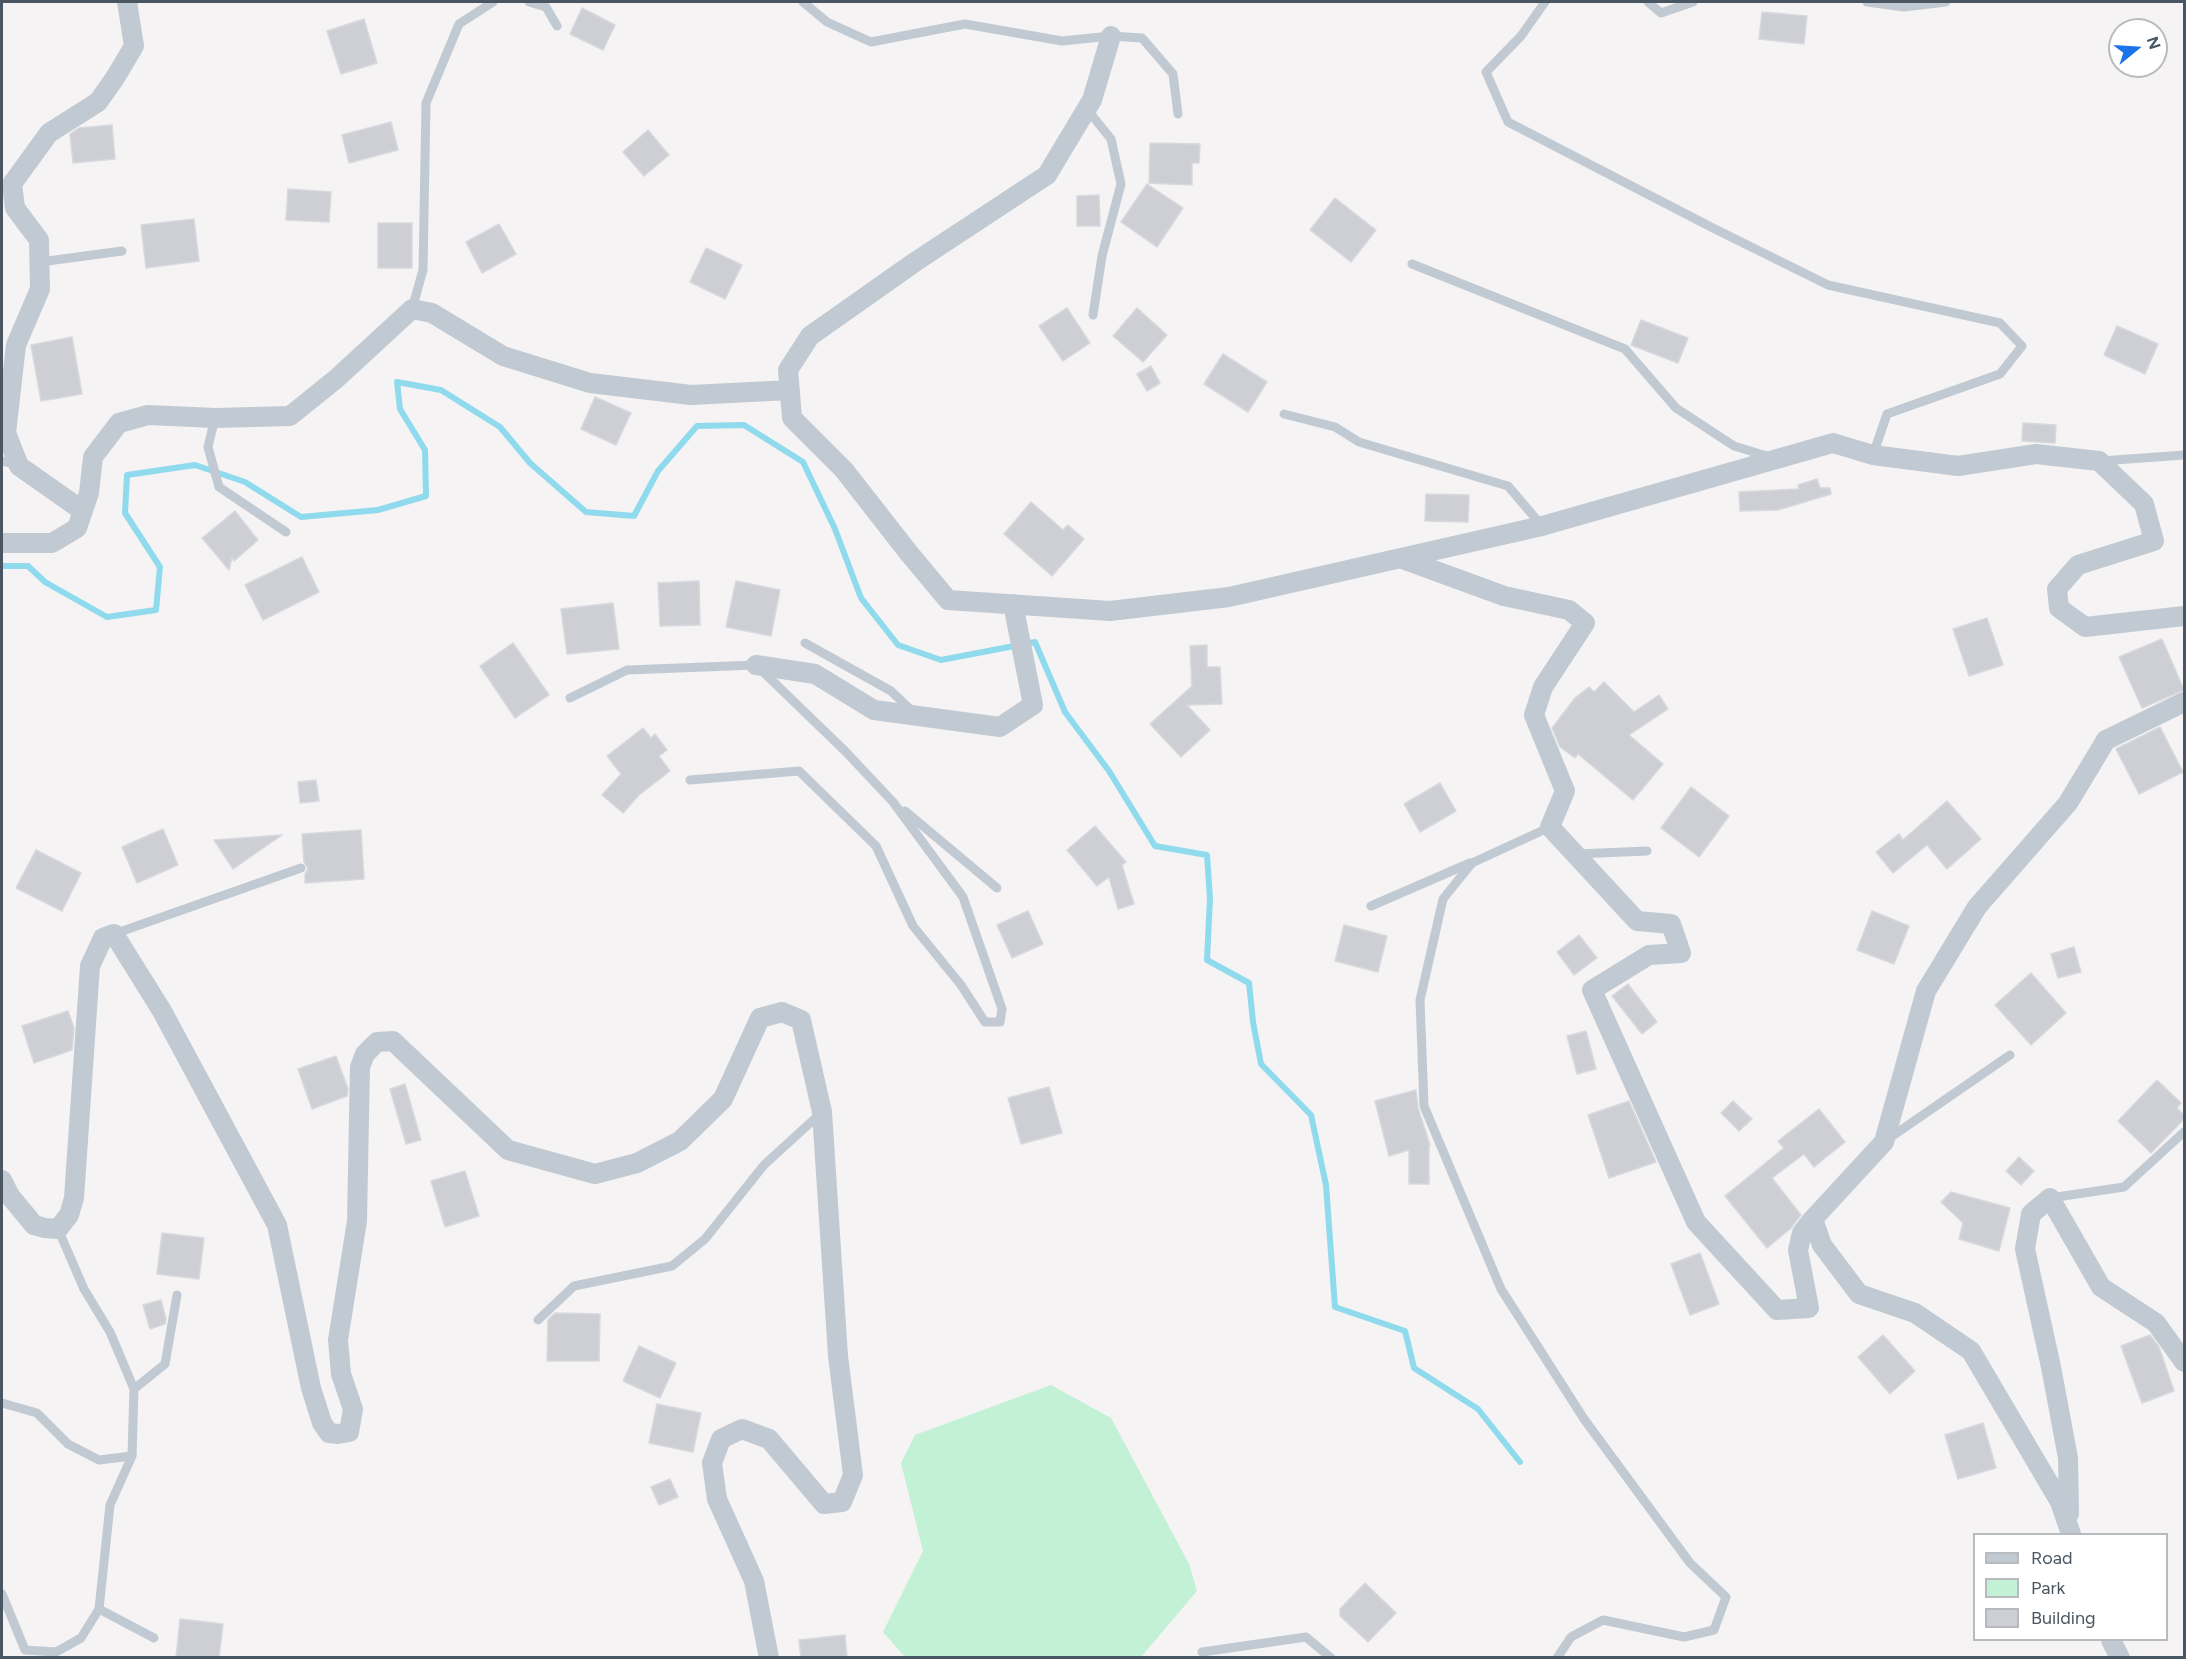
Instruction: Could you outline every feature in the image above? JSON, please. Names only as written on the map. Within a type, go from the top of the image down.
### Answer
[{"type":"street","points":[[83,511],[10,463],[6,433],[16,345],[40,289],[39,240],[15,208],[12,184],[49,133],[98,102],[116,78],[134,46],[127,2]]},
{"type":"street","points":[[1112,36],[1092,99],[1047,175],[915,262],[810,336],[788,370],[792,418],[844,470],[948,600],[1110,611],[1218,598],[1542,526],[1833,443],[1873,455],[1958,466],[2036,454],[2099,461],[2144,504],[2154,541],[2078,565],[2057,589],[2059,608],[2085,627],[2184,615]]},
{"type":"street","points":[[2,543],[52,543],[77,528],[89,493],[93,457],[119,423],[148,415],[215,418],[290,416],[336,379],[412,309],[432,313],[503,356],[590,383],[691,395],[790,390]]},
{"type":"street","points":[[1400,558],[1504,596],[1569,610],[1585,623],[1543,687],[1534,715],[1565,791],[1550,827],[1637,921],[1671,924],[1681,953],[1649,955],[1592,990],[1696,1221],[1777,1310],[1809,1308],[1798,1250],[1802,1233],[1884,1142],[1926,991],[1977,907],[2068,803],[2106,740],[2184,702]]},
{"type":"street","points":[[756,665],[815,674],[874,710],[1000,727],[1033,705],[1013,604]]},
{"type":"street","points":[[2,1180],[10,1196],[34,1225],[58,1229],[69,1215],[74,1198],[90,966],[104,938],[114,934],[162,1011],[277,1226],[311,1388],[322,1423],[329,1433],[349,1432],[353,1409],[341,1374],[338,1340],[357,1221],[360,1067],[365,1053],[377,1042],[393,1041],[507,1150],[595,1174],[637,1163],[680,1141],[723,1099],[760,1018],[782,1012],[801,1020],[822,1112],[838,1356],[853,1474],[842,1502],[824,1504],[769,1439],[741,1429],[721,1439],[712,1463],[717,1500],[754,1581],[769,1658]]},
{"type":"street","points":[[2070,1532],[2068,1458],[2025,1249],[2031,1214],[2050,1198],[2101,1287],[2156,1323],[2184,1362]]},
{"type":"street","points":[[1813,1219],[1822,1245],[1859,1294],[1915,1313],[1971,1351],[2060,1502],[2070,1532]]},
{"type":"street","points":[[2112,1641],[2120,1658]]},
{"type":"lane","points":[[412,309],[423,270],[426,103],[459,24],[493,2]]},
{"type":"lane","points":[[529,2],[546,7],[557,26]]},
{"type":"lane","points":[[803,2],[827,21],[871,42],[965,24],[1062,41],[1112,36],[1142,38],[1173,74],[1178,114]]},
{"type":"lane","points":[[1545,2],[1521,36],[1486,72],[1508,122],[1828,285],[2000,323],[2022,346],[2000,374],[1887,414],[1873,455]]},
{"type":"lane","points":[[1648,2],[1661,13],[1693,2]]},
{"type":"lane","points":[[1867,2],[1904,7],[1946,2]]},
{"type":"lane","points":[[1086,108],[1111,139],[1121,184],[1102,256],[1093,315]]},
{"type":"lane","points":[[40,262],[122,251]]},
{"type":"lane","points":[[1412,264],[1625,349],[1676,408],[1734,446],[1778,459]]},
{"type":"lane","points":[[1284,414],[1335,427],[1359,442],[1508,486],[1542,526]]},
{"type":"lane","points":[[215,418],[208,447],[219,486],[286,532]]},
{"type":"lane","points":[[2099,461],[2184,455]]},
{"type":"lane","points":[[805,643],[891,691],[917,716]]},
{"type":"lane","points":[[570,698],[627,670],[756,665],[846,751],[894,802],[998,888]]},
{"type":"lane","points":[[690,780],[799,771],[876,846],[913,926],[962,985],[985,1022],[1000,1022],[1002,1009],[963,897],[894,802]]},
{"type":"lane","points":[[1371,906],[1550,827]]},
{"type":"lane","points":[[1574,855],[1647,851]]},
{"type":"lane","points":[[1472,862],[1443,899],[1420,1000],[1424,1106],[1501,1289],[1584,1419],[1690,1563],[1726,1597],[1714,1630],[1684,1636],[1603,1620],[1571,1637],[1557,1658]]},
{"type":"lane","points":[[114,934],[301,868]]},
{"type":"lane","points":[[1884,1142],[2010,1055]]},
{"type":"lane","points":[[538,1320],[574,1286],[672,1266],[705,1239],[764,1165],[822,1112]]},
{"type":"lane","points":[[2050,1198],[2124,1187],[2184,1132]]},
{"type":"lane","points":[[2,1594],[25,1650],[56,1652],[81,1638],[99,1609],[110,1505],[132,1456],[135,1389],[110,1332],[84,1289],[58,1229]]},
{"type":"lane","points":[[135,1389],[165,1364],[177,1295]]},
{"type":"lane","points":[[2,1403],[37,1413],[68,1444],[99,1460],[132,1456]]},
{"type":"lane","points":[[99,1609],[154,1638]]},
{"type":"lane","points":[[1202,1652],[1306,1637],[1331,1658]]},
{"type":"green space","points":[[1051,1385],[1111,1418],[1189,1564],[1197,1591],[1141,1657],[905,1657],[883,1632],[923,1551],[901,1463],[915,1435]]},
{"type":"building","points":[[582,8],[615,25],[603,50],[570,34]]},
{"type":"building","points":[[1762,12],[1807,16],[1804,44],[1759,39]]},
{"type":"building","points":[[364,19],[377,63],[341,74],[327,31]]},
{"type":"building","points":[[391,122],[398,150],[349,163],[342,135]]},
{"type":"building","points":[[112,125],[115,159],[73,163],[70,134],[79,128]]},
{"type":"building","points":[[648,130],[669,155],[644,176],[623,152]]},
{"type":"building","points":[[1150,143],[1200,144],[1199,163],[1192,163],[1192,185],[1149,183]]},
{"type":"building","points":[[1147,184],[1183,208],[1157,247],[1121,222]]},
{"type":"building","points":[[288,189],[331,192],[329,222],[286,220]]},
{"type":"building","points":[[1099,195],[1100,226],[1077,226],[1077,196]]},
{"type":"building","points":[[1335,198],[1376,230],[1351,262],[1310,230]]},
{"type":"building","points":[[194,219],[199,261],[146,268],[141,225]]},
{"type":"building","points":[[378,223],[412,223],[412,268],[378,268]]},
{"type":"building","points":[[499,224],[516,254],[482,273],[466,242]]},
{"type":"building","points":[[706,248],[742,265],[725,299],[690,282]]},
{"type":"building","points":[[1067,308],[1090,343],[1063,361],[1039,326]]},
{"type":"building","points":[[1137,308],[1167,335],[1143,362],[1113,336]]},
{"type":"building","points":[[1641,320],[1688,338],[1678,363],[1631,345]]},
{"type":"building","points":[[2117,326],[2158,344],[2145,374],[2104,355]]},
{"type":"building","points":[[72,337],[82,394],[41,401],[31,345]]},
{"type":"building","points":[[1223,354],[1267,382],[1248,412],[1204,384]]},
{"type":"building","points":[[1151,366],[1160,383],[1147,391],[1137,374]]},
{"type":"building","points":[[595,397],[631,413],[616,445],[581,429]]},
{"type":"building","points":[[2023,423],[2056,425],[2055,443],[2022,441]]},
{"type":"building","points":[[1817,479],[1820,488],[1830,488],[1831,494],[1778,510],[1740,511],[1739,492],[1799,489],[1798,485]]},
{"type":"building","points":[[1426,494],[1469,495],[1468,522],[1425,521]]},
{"type":"building","points":[[1031,502],[1063,530],[1068,525],[1084,539],[1052,576],[1004,534]]},
{"type":"building","points":[[235,511],[258,540],[234,561],[232,557],[229,570],[202,538]]},
{"type":"building","points":[[302,557],[319,592],[263,620],[245,585]]},
{"type":"building","points":[[699,581],[700,625],[660,626],[658,583]]},
{"type":"building","points":[[736,581],[780,590],[771,636],[726,627]]},
{"type":"building","points":[[613,603],[619,649],[567,654],[561,609]]},
{"type":"building","points":[[1987,618],[2003,665],[1969,676],[1953,629]]},
{"type":"building","points":[[2162,639],[2184,690],[2142,708],[2119,657]]},
{"type":"building","points":[[513,643],[549,695],[515,718],[480,666]]},
{"type":"building","points":[[1207,645],[1207,667],[1220,667],[1222,704],[1187,705],[1210,730],[1181,757],[1150,724],[1192,686],[1190,646]]},
{"type":"building","points":[[1604,682],[1634,712],[1659,695],[1668,709],[1629,735],[1663,764],[1633,800],[1578,754],[1575,758],[1560,747],[1552,728],[1575,698],[1589,687],[1594,692]]},
{"type":"building","points":[[2160,727],[2183,772],[2139,794],[2116,749]]},
{"type":"building","points":[[643,728],[651,738],[655,734],[667,750],[659,756],[670,771],[639,795],[623,813],[602,795],[621,774],[607,756]]},
{"type":"building","points":[[316,780],[319,801],[300,803],[298,782]]},
{"type":"building","points":[[1440,783],[1456,811],[1420,832],[1404,804]]},
{"type":"building","points":[[1691,787],[1729,816],[1699,857],[1661,828]]},
{"type":"building","points":[[1947,801],[1981,839],[1947,869],[1927,845],[1893,873],[1876,852],[1899,834],[1903,840]]},
{"type":"building","points":[[1095,826],[1126,862],[1122,865],[1134,904],[1118,909],[1109,877],[1097,886],[1067,850]]},
{"type":"building","points":[[163,829],[178,865],[137,883],[122,847]]},
{"type":"building","points":[[361,830],[364,879],[305,883],[305,874],[308,869],[304,862],[302,834]]},
{"type":"building","points":[[282,835],[233,869],[214,840]]},
{"type":"building","points":[[36,850],[81,873],[62,911],[16,888]]},
{"type":"building","points":[[1028,911],[1043,944],[1012,958],[997,925]]},
{"type":"building","points":[[1872,911],[1909,926],[1894,964],[1857,950]]},
{"type":"building","points":[[1344,925],[1387,936],[1378,972],[1335,961]]},
{"type":"building","points":[[1579,935],[1597,958],[1574,975],[1557,952]]},
{"type":"building","points":[[2074,947],[2081,972],[2058,978],[2051,954]]},
{"type":"building","points":[[2031,973],[2066,1013],[2031,1045],[1995,1005]]},
{"type":"building","points":[[1628,984],[1657,1022],[1642,1034],[1612,996]]},
{"type":"building","points":[[68,1011],[74,1028],[72,1050],[34,1063],[22,1026]]},
{"type":"building","points":[[1586,1031],[1596,1069],[1577,1074],[1567,1036]]},
{"type":"building","points":[[336,1056],[348,1089],[347,1096],[312,1109],[298,1069]]},
{"type":"building","points":[[2157,1080],[2181,1103],[2177,1108],[2184,1115],[2184,1119],[2151,1153],[2118,1121]]},
{"type":"building","points":[[405,1084],[421,1140],[406,1144],[390,1089]]},
{"type":"building","points":[[1049,1087],[1062,1133],[1021,1144],[1008,1098]]},
{"type":"building","points":[[1416,1090],[1418,1108],[1430,1145],[1429,1184],[1409,1184],[1409,1150],[1389,1156],[1375,1101]]},
{"type":"building","points":[[1629,1101],[1656,1162],[1609,1178],[1588,1115]]},
{"type":"building","points":[[1733,1101],[1752,1119],[1739,1131],[1721,1113]]},
{"type":"building","points":[[1819,1109],[1845,1142],[1814,1167],[1804,1154],[1772,1178],[1801,1215],[1791,1228],[1767,1248],[1725,1196],[1784,1148],[1778,1141]]},
{"type":"building","points":[[2019,1157],[2034,1171],[2021,1185],[2006,1171]]},
{"type":"building","points":[[465,1171],[479,1216],[445,1227],[431,1181]]},
{"type":"building","points":[[1951,1192],[2010,1208],[1999,1251],[1959,1239],[1963,1223],[1941,1202]]},
{"type":"building","points":[[162,1233],[204,1238],[199,1279],[157,1274]]},
{"type":"building","points":[[1700,1253],[1719,1304],[1690,1315],[1671,1264]]},
{"type":"building","points":[[161,1300],[166,1319],[165,1324],[150,1329],[143,1305]]},
{"type":"building","points":[[555,1313],[600,1314],[599,1361],[547,1361],[548,1320]]},
{"type":"building","points":[[1883,1335],[1915,1371],[1890,1394],[1858,1357]]},
{"type":"building","points":[[2150,1335],[2159,1347],[2174,1391],[2142,1403],[2121,1346]]},
{"type":"building","points":[[639,1346],[676,1363],[660,1398],[623,1381]]},
{"type":"building","points":[[657,1404],[701,1413],[693,1452],[649,1443]]},
{"type":"building","points":[[1983,1423],[1996,1468],[1958,1479],[1945,1435]]},
{"type":"building","points":[[670,1479],[678,1497],[659,1505],[651,1487]]},
{"type":"building","points":[[1365,1583],[1396,1613],[1368,1642],[1340,1616],[1340,1609]]},
{"type":"building","points":[[180,1619],[223,1624],[219,1658],[176,1658]]},
{"type":"building","points":[[845,1635],[847,1658],[801,1658],[799,1640]]},
{"type":"waterway","points":[[2,566],[28,566],[45,582],[107,617],[156,610],[160,567],[125,513],[127,475],[195,465],[245,482],[301,517],[378,510],[426,496],[425,450],[400,409],[397,382],[441,390],[500,427],[530,463],[586,512],[634,516],[658,471],[697,426],[744,425],[803,462],[835,529],[861,598],[898,645],[941,660],[1035,642],[1065,712],[1109,771],[1155,846],[1207,855],[1210,898],[1207,960],[1249,983],[1261,1064],[1311,1115],[1326,1185],[1335,1307],[1405,1331],[1414,1368],[1478,1409],[1520,1462]]}]
